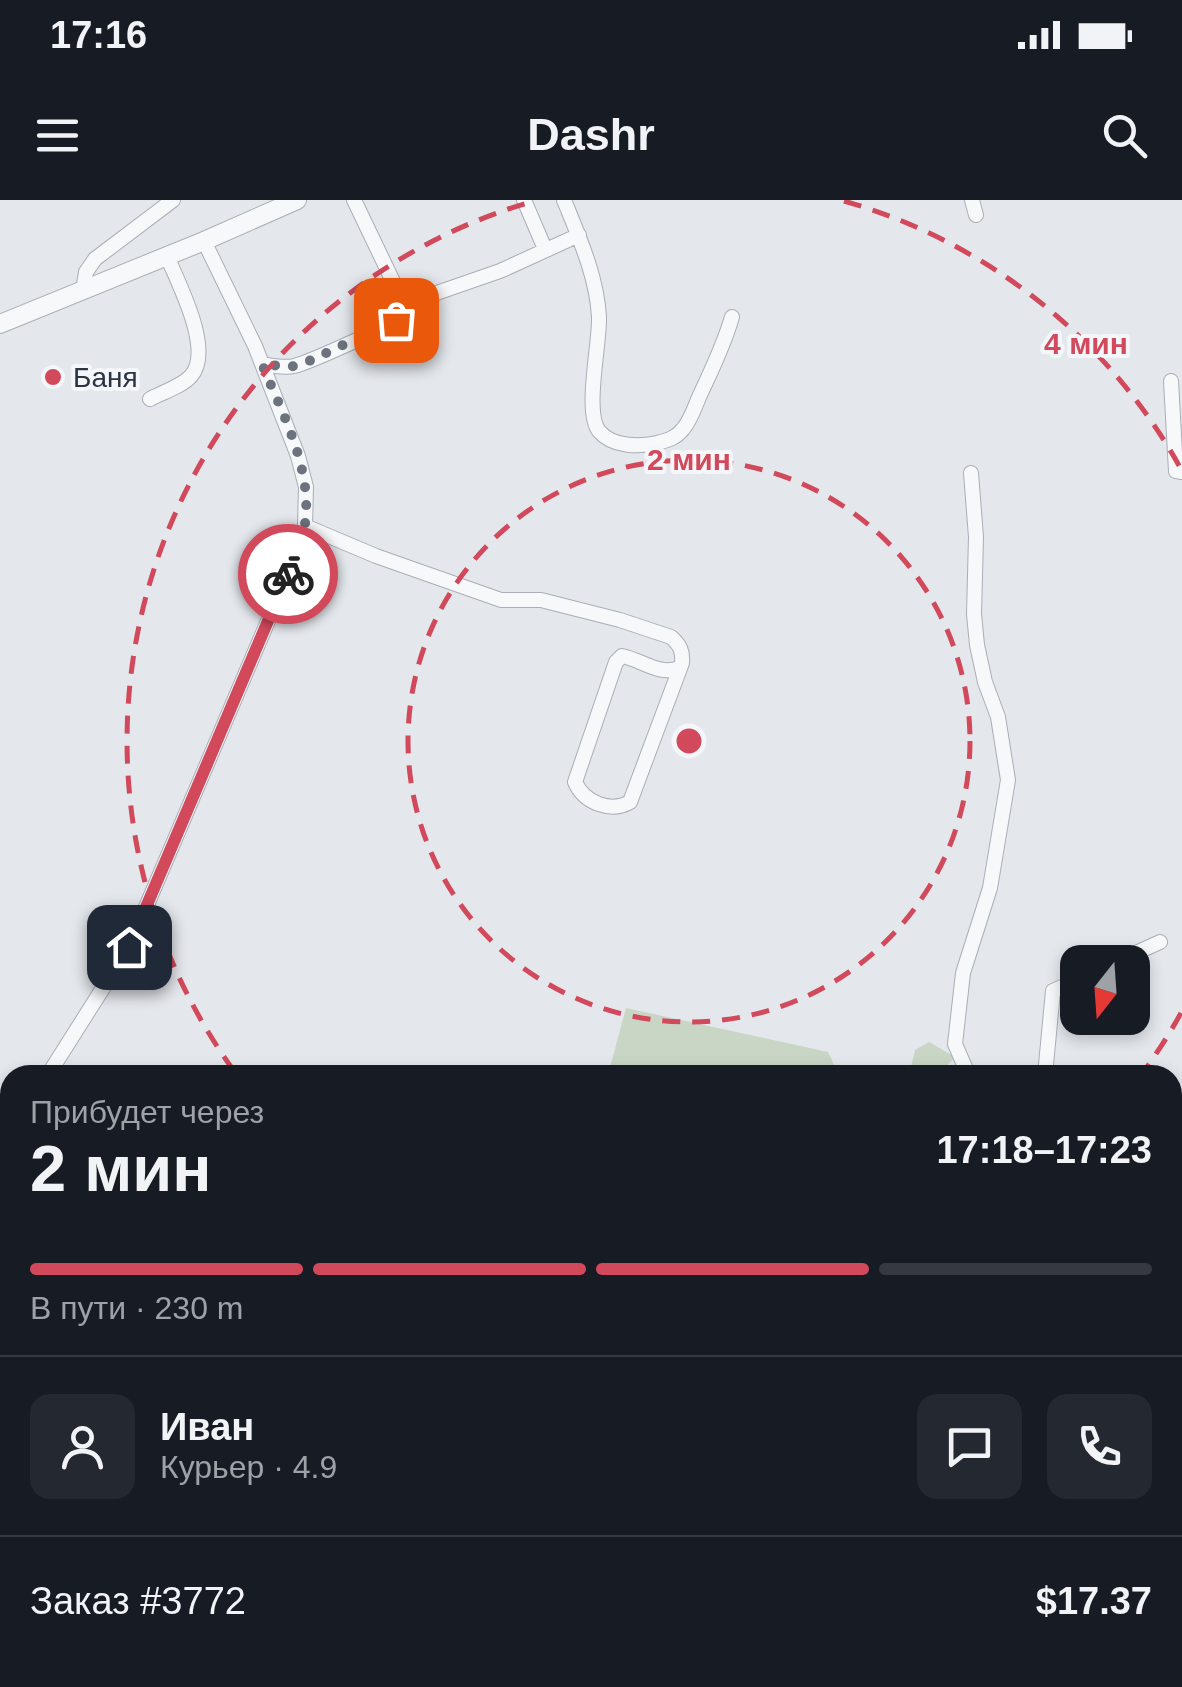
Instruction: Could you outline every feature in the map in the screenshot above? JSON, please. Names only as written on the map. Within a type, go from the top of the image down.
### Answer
[{"type":"street","points":[[0,324],[297,200]]},
{"type":"street","points":[[262,364],[290,367],[307,362],[396,320],[402,305],[354,200]]},
{"type":"street","points":[[524,200],[545,249]]},
{"type":"street","points":[[564,200],[579,235],[599,316],[592,396],[599,431],[628,445],[646,445],[672,439],[685,428],[724,346],[732,317]]},
{"type":"street","points":[[82,291],[86,272],[95,259],[171,201]]},
{"type":"street","points":[[402,305],[500,272],[579,235]]},
{"type":"street","points":[[54,1065],[129,947],[294,562],[305,526],[306,487],[298,456],[262,364],[204,241]]},
{"type":"street","points":[[150,399],[193,374],[198,361],[192,314],[167,256]]},
{"type":"street","points":[[1171,381],[1176,472],[1182,472]]},
{"type":"street","points":[[964,1065],[955,1044],[963,973],[990,888],[1008,780],[998,718],[977,645],[972,473]]},
{"type":"street","points":[[305,526],[376,556],[502,600],[542,600],[620,620],[671,637],[679,644],[679,668],[630,802],[614,808],[586,797],[575,782],[619,658],[630,658],[664,672],[679,668]]},
{"type":"street","points":[[1150,947],[1160,942]]},
{"type":"street","points":[[1046,1065],[1053,991],[1060,988]]},
{"type":"green space","points":[[626,1008],[828,1052],[834,1065],[611,1065]]},
{"type":"green space","points":[[929,1042],[955,1057],[948,1065],[911,1065],[915,1050]]},
{"type":"way so far","points":[[288,574],[305,526],[306,487],[262,364],[290,367],[307,362],[396,320]]},
{"type":"place","name":"Баня","points":[[53,377]]},
{"type":"route","points":[[129,947],[288,574]]}]
